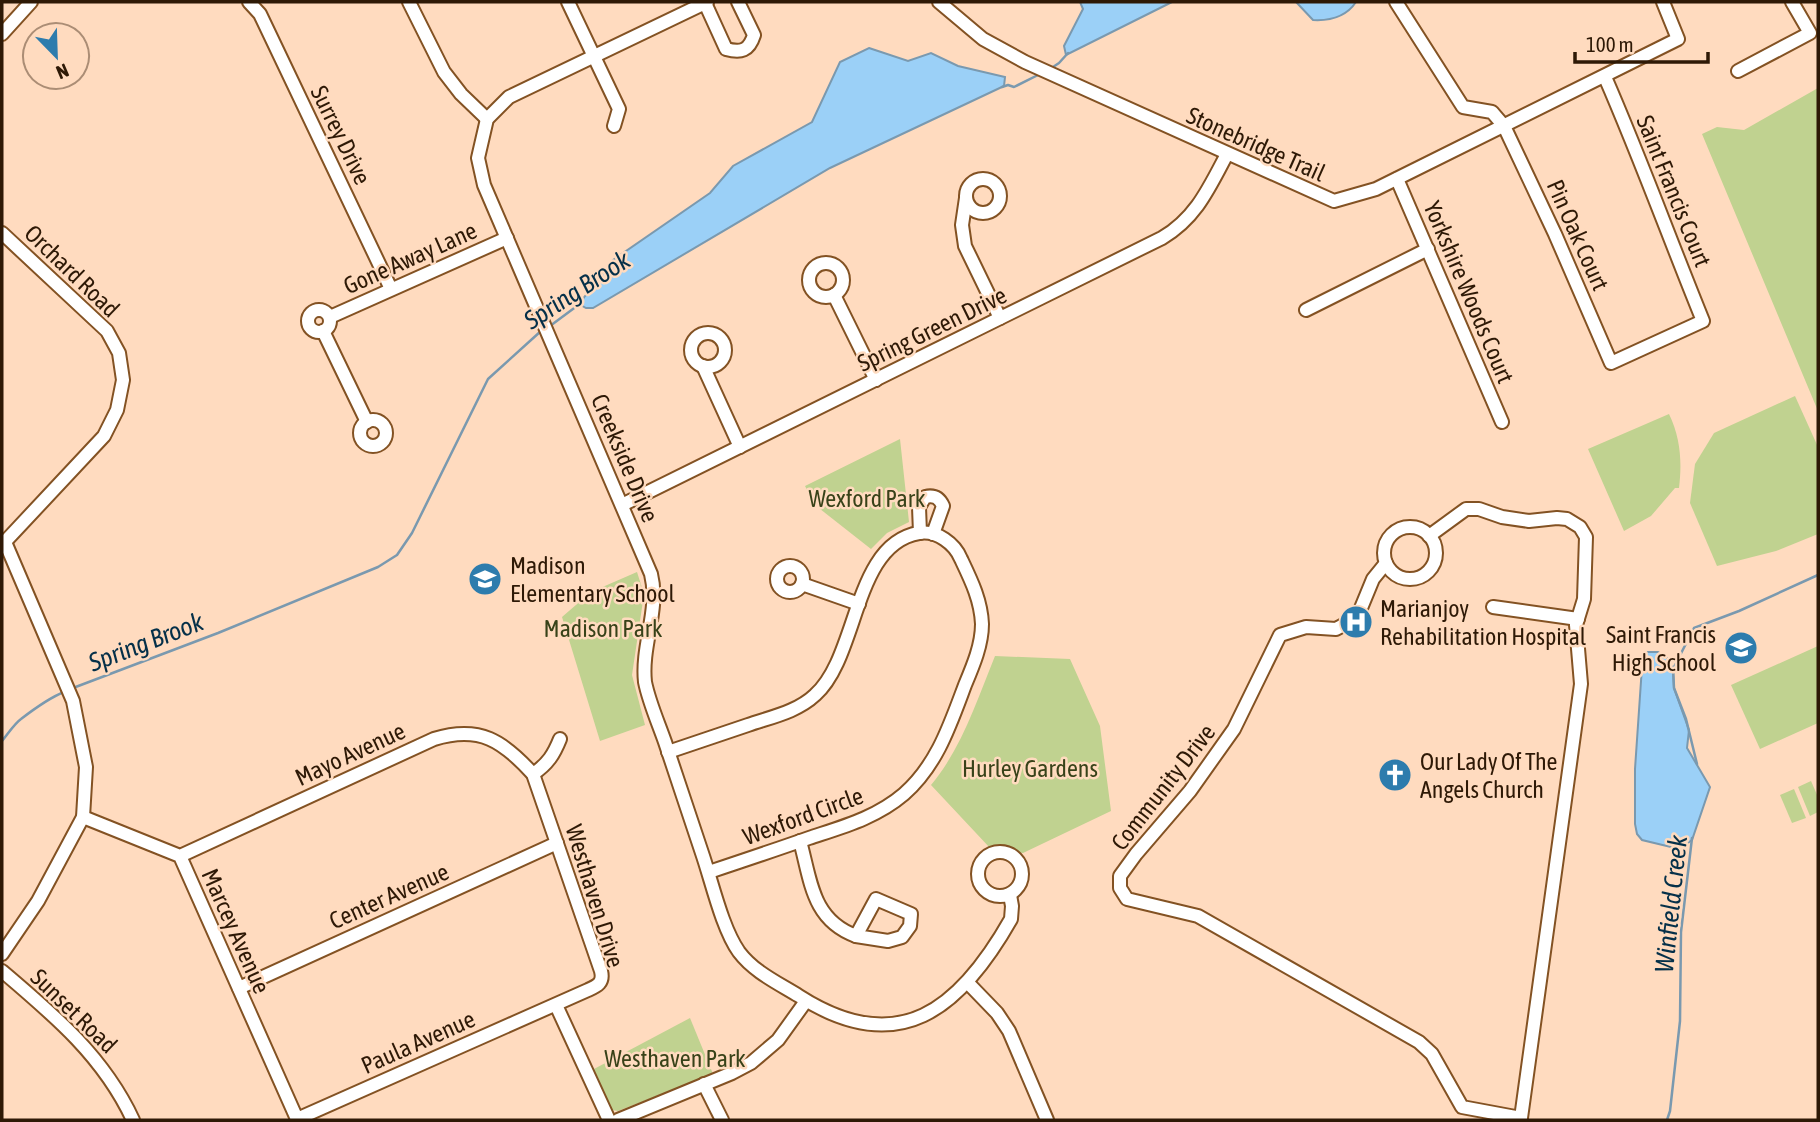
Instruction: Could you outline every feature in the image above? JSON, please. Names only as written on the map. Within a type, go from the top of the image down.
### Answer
[{"type":"street","points":[[2,34],[32,2]]},
{"type":"street","name":"Surrey Drive","points":[[249,2],[260,15],[391,289]]},
{"type":"street","points":[[409,2],[444,72],[461,94],[487,119],[502,103],[520,91],[706,2],[726,48],[735,52],[744,51],[751,44],[754,35],[738,2]]},
{"type":"street","points":[[568,2],[619,109],[614,126]]},
{"type":"street","name":"Stonebridge Trail","points":[[939,2],[983,39],[1024,62],[1334,201],[1365,194],[1397,179],[1678,39],[1664,2]]},
{"type":"street","points":[[1396,2],[1463,107],[1492,112],[1504,126]]},
{"type":"street","points":[[1738,71],[1810,33],[1792,2]]},
{"type":"street","name":"Saint Francis Court","points":[[1605,77],[1633,141],[1703,321],[1611,363]]},
{"type":"street","name":"Creekside Drive","points":[[487,119],[479,148],[480,175],[654,583],[654,606],[644,673],[647,689],[730,936],[741,954],[759,971],[806,1001],[852,1022],[874,1025],[907,1021],[936,1009],[968,983],[1011,919],[1013,906],[1010,895]]},
{"type":"street","name":"Pin Oak Court","points":[[1504,126],[1611,363]]},
{"type":"street","name":"Spring Green Drive","points":[[622,505],[1173,232],[1198,208],[1227,154]]},
{"type":"street","name":"Yorkshire Woods Court","points":[[1397,179],[1502,422]]},
{"type":"street","points":[[966,198],[962,225],[965,246],[1000,318]]},
{"type":"street","name":"Orchard Road","points":[[2,233],[107,331],[119,353],[123,380],[117,410],[104,436],[3,544]]},
{"type":"street","name":"Gone Away Lane","points":[[330,317],[506,238]]},
{"type":"street","points":[[1306,310],[1428,249]]},
{"type":"street","points":[[834,295],[876,380]]},
{"type":"street","points":[[319,309],[330,317],[329,326],[323,331],[310,328],[307,320],[311,312],[319,309]]},
{"type":"street","points":[[323,331],[367,422]]},
{"type":"street","points":[[703,366],[740,447]]},
{"type":"street","name":"Community Drive","points":[[1466,509],[1479,509],[1502,517],[1530,521],[1567,519],[1580,527],[1586,537],[1584,599],[1576,625],[1581,684],[1521,1119],[1462,1107],[1432,1054],[1419,1042],[1198,916],[1127,899],[1119,888],[1120,876],[1190,791],[1234,729],[1280,635],[1306,627],[1336,629],[1346,623],[1359,613],[1373,579],[1386,563],[1384,548],[1393,534],[1407,528],[1423,531],[1429,536],[1466,509]]},
{"type":"street","name":"Wexford Circle","points":[[668,752],[789,711],[807,702],[823,687],[834,670],[859,604],[885,552],[907,536],[927,533],[944,538],[959,554],[977,595],[982,621],[979,646],[946,737],[923,774],[895,801],[864,819],[709,872]]},
{"type":"street","points":[[1386,563],[1398,576],[1415,579],[1423,575],[1430,569],[1436,553],[1429,536]]},
{"type":"street","points":[[2,954],[38,901],[83,817],[86,767],[73,701],[3,544]]},
{"type":"street","points":[[802,584],[859,604]]},
{"type":"street","points":[[1493,607],[1578,619]]},
{"type":"street","name":"Mayo Avenue","points":[[180,856],[444,736],[472,735],[495,740],[515,753],[533,774]]},
{"type":"street","points":[[533,774],[546,766],[555,753],[560,738]]},
{"type":"street","name":"Westhaven Drive","points":[[533,774],[602,975],[598,986],[556,1005]]},
{"type":"street","name":"Marcey Avenue","points":[[83,817],[180,856],[297,1119]]},
{"type":"street","points":[[800,841],[818,906],[839,929],[856,936]]},
{"type":"street","name":"Center Avenue","points":[[239,988],[557,843]]},
{"type":"street","name":"Sunset Road","points":[[2,971],[61,1022],[91,1053],[110,1077],[133,1120]]},
{"type":"street","points":[[968,983],[997,1013],[1009,1031],[1047,1120]]},
{"type":"street","points":[[618,1120],[741,1069],[778,1040],[806,1001]]},
{"type":"street","points":[[556,1005],[609,1120]]},
{"type":"street","name":"Paula Avenue","points":[[297,1119],[556,1005]]},
{"type":"street","points":[[704,1084],[722,1120]]},
{"type":"green space","points":[[1818,88],[1818,411],[1702,134],[1717,127],[1744,130]]},
{"type":"green space","points":[[1795,396],[1818,447],[1818,534],[1776,551],[1717,566],[1690,503],[1695,464],[1714,433]]},
{"type":"green space","points":[[1669,414],[1680,451],[1679,488],[1675,488],[1651,516],[1624,531],[1588,449]]},
{"type":"green space","name":"Wexford Park","points":[[900,439],[909,522],[887,533],[871,549],[815,505],[805,486]]},
{"type":"green space","name":"Madison Park","points":[[637,572],[644,594],[632,675],[645,725],[600,741],[562,617],[591,592]]},
{"type":"green space","points":[[1818,646],[1818,723],[1760,749],[1731,685]]},
{"type":"green space","name":"Hurley Gardens","points":[[995,656],[1070,659],[1100,726],[1111,811],[1023,853],[990,848],[931,785],[960,740]]},
{"type":"green space","points":[[1811,781],[1818,797],[1818,812],[1810,816],[1798,787]]},
{"type":"green space","points":[[1794,789],[1806,818],[1792,823],[1780,795]]},
{"type":"green space","name":"Westhaven Park","points":[[690,1018],[713,1074],[618,1111],[612,1110],[594,1069]]},
{"type":"water","points":[[1080,2],[1172,2],[1066,55],[1064,46],[1083,9]]},
{"type":"water","points":[[1296,2],[1356,2],[1343,15],[1332,19],[1313,20]]},
{"type":"water","points":[[869,48],[908,61],[931,53],[958,66],[1005,77],[1004,86],[830,168],[593,308],[579,304],[613,260],[710,193],[733,166],[812,122],[840,62]]},
{"type":"water","points":[[1643,652],[1658,652],[1667,658],[1673,669],[1674,688],[1689,730],[1687,748],[1710,787],[1692,840],[1679,849],[1642,840],[1637,834],[1635,824],[1635,769]]},
{"type":"waterway","name":"Spring Brook","points":[[1050,69],[1068,53]]},
{"type":"waterway","name":"Spring Brook","points":[[1002,87],[1014,87],[1040,74]]},
{"type":"waterway","name":"Spring Brook","points":[[550,326],[581,303]]},
{"type":"waterway","name":"Spring Brook","points":[[73,688],[218,633],[378,567],[397,555],[412,533],[488,379],[541,331]]},
{"type":"waterway","name":"Winfield Creek","points":[[1697,764],[1686,719],[1674,688],[1673,669],[1694,628],[1818,575]]},
{"type":"waterway","name":"Spring Brook","points":[[2,741],[21,719],[64,692]]},
{"type":"waterway","name":"Winfield Creek","points":[[1667,1120],[1680,1021],[1681,932],[1692,838]]},
{"type":"place","name":"Madison Elementary School","points":[[485,579]]},
{"type":"place","name":"Marianjoy Rehabilitation Hospital","points":[[1356,622]]},
{"type":"place","name":"Saint Francis High School","points":[[1741,648]]},
{"type":"place","name":"Our Lady Of The Angels Church","points":[[1395,775]]}]
